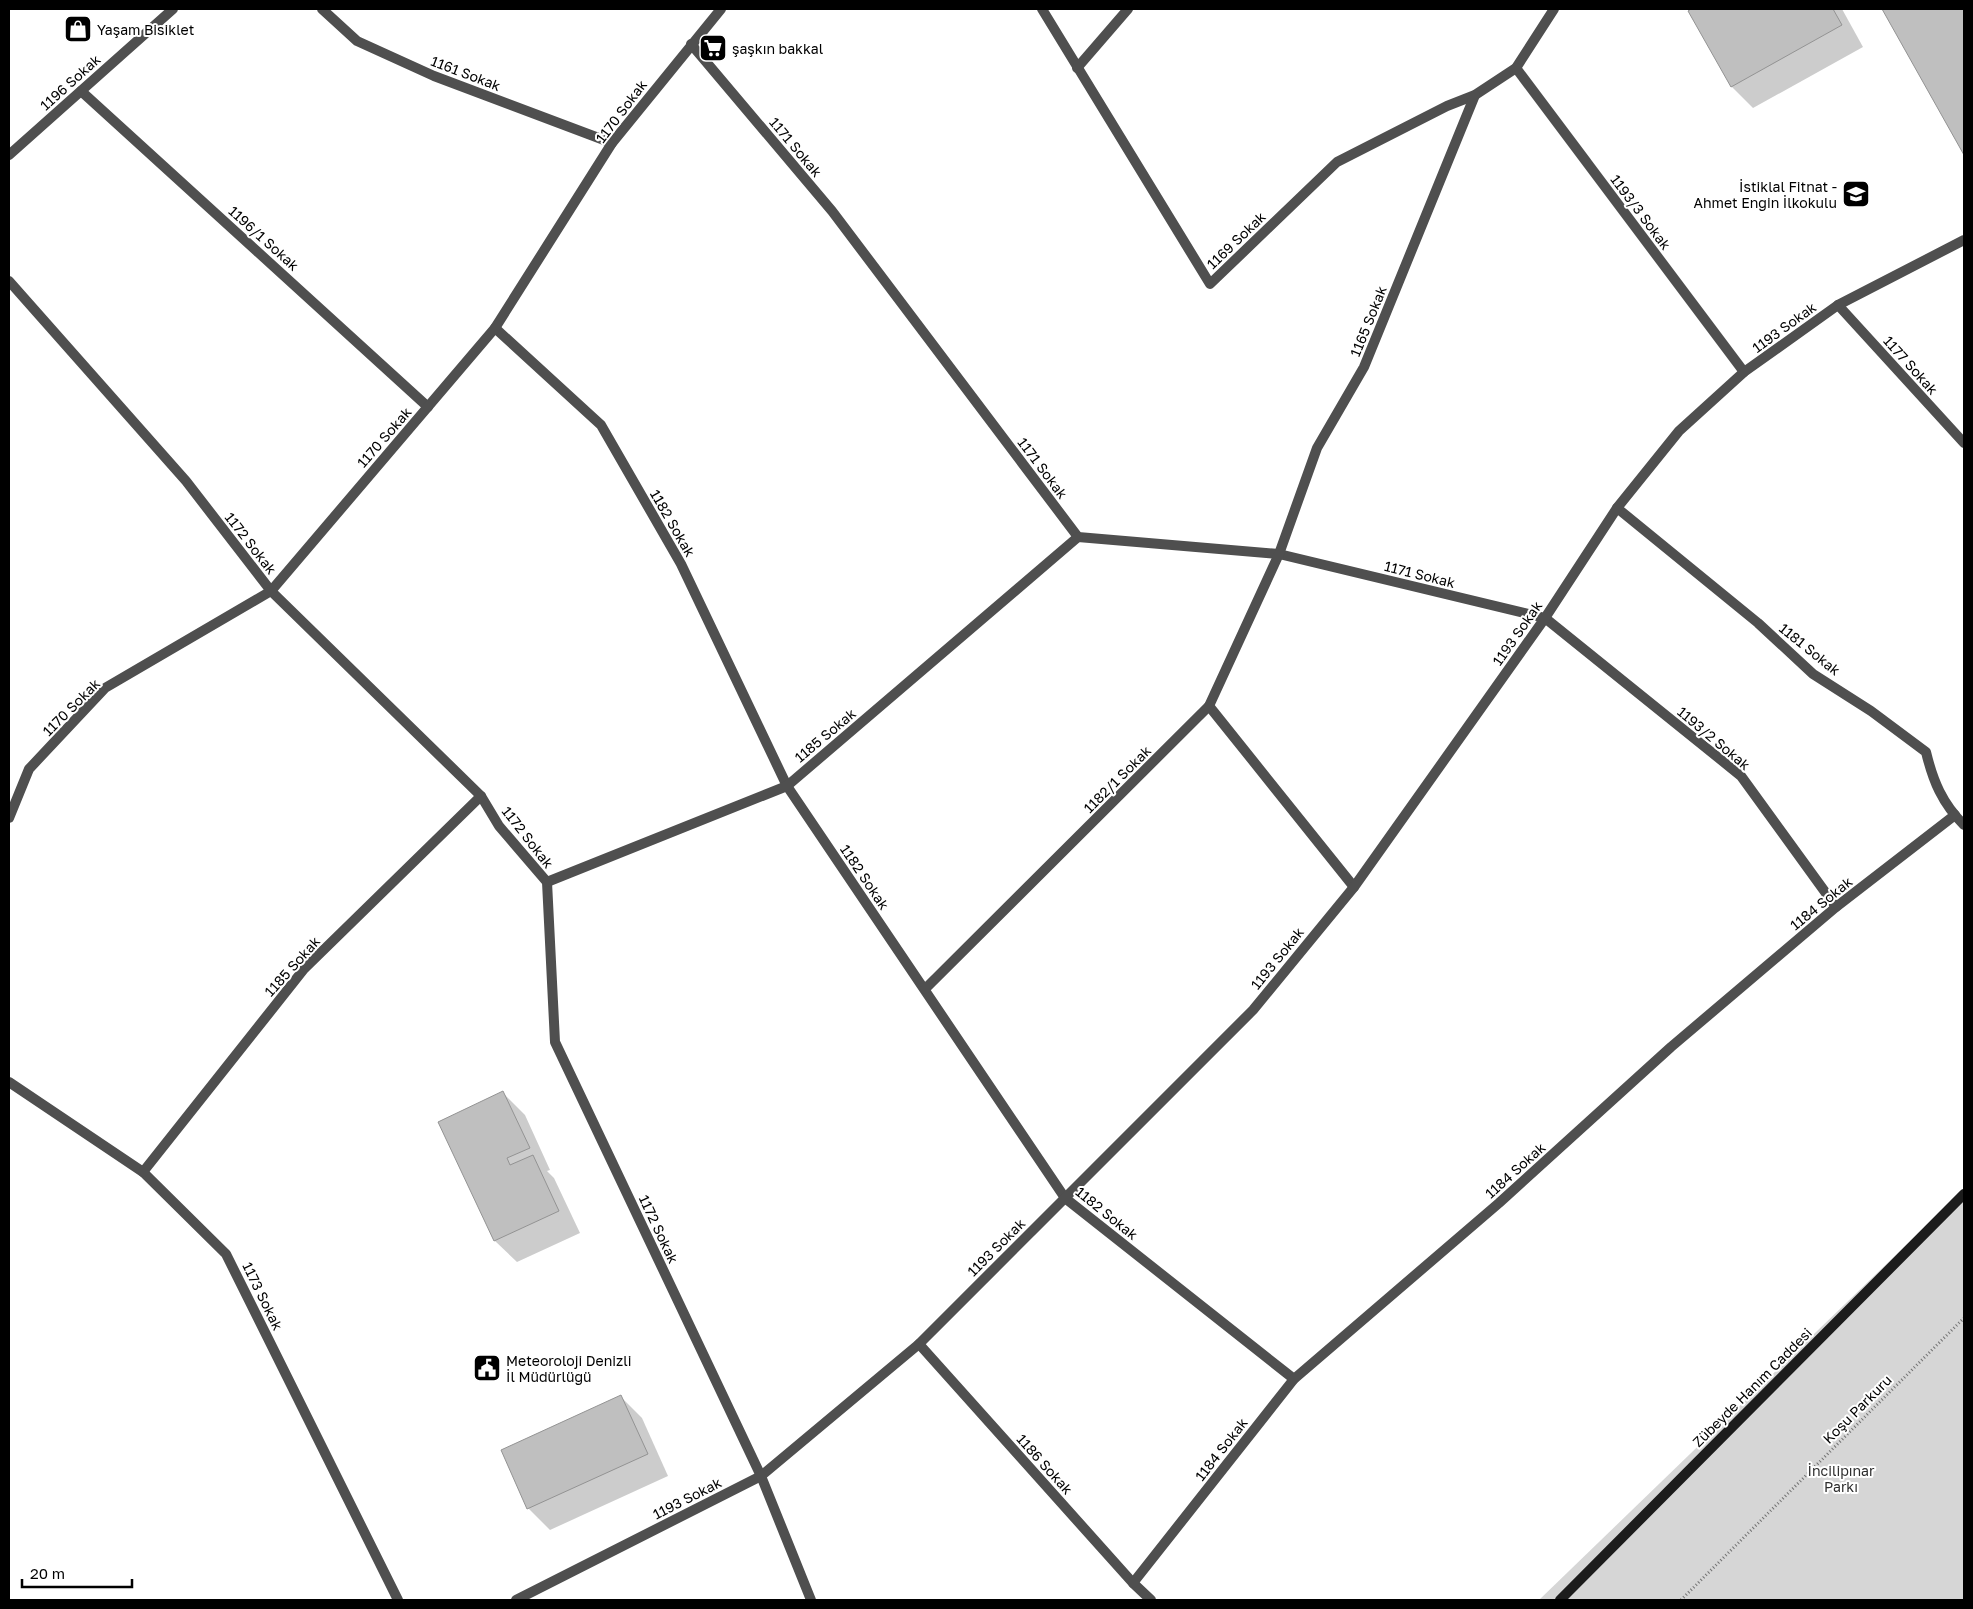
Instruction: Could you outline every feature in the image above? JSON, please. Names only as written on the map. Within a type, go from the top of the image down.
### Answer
[{"type":"main road","name":"Zübeyde Hanım Caddesi","points":[[1560,1600],[1964,1194]]},
{"type":"street","name":"1196 Sokak","points":[[9,155],[172,9]]},
{"type":"street","name":"1161 Sokak","points":[[322,9],[357,41],[434,76],[612,143]]},
{"type":"street","name":"1170 Sokak","points":[[9,818],[29,769],[105,688],[270,591],[495,328],[612,143],[690,44],[721,9]]},
{"type":"street","name":"1169 Sokak","points":[[1042,9],[1210,284],[1337,162],[1447,106],[1476,95]]},
{"type":"street","points":[[1077,68],[1128,9]]},
{"type":"street","points":[[1476,95],[1516,68],[1554,9]]},
{"type":"street","name":"1171 Sokak","points":[[690,44],[832,211],[1078,537],[1279,554],[1545,618]]},
{"type":"street","name":"1193/3 Sokak","points":[[1516,68],[1744,372]]},
{"type":"street","name":"1196/1 Sokak","points":[[81,90],[428,407]]},
{"type":"street","name":"1165 Sokak","points":[[1279,554],[1317,448],[1364,367],[1476,95]]},
{"type":"street","name":"1193 Sokak","points":[[516,1600],[761,1476],[919,1344],[1253,1010],[1354,886],[1545,618],[1617,508],[1679,430],[1744,372],[1838,305],[1964,240]]},
{"type":"street","name":"1172 Sokak","points":[[9,281],[186,481],[270,591],[481,796],[499,826],[547,882],[555,1042],[761,1476],[811,1600]]},
{"type":"street","name":"1177 Sokak","points":[[1838,305],[1964,443]]},
{"type":"street","name":"1182 Sokak","points":[[495,328],[601,425],[681,564],[786,786],[1065,1198],[1294,1379]]},
{"type":"street","name":"1181 Sokak","points":[[1617,508],[1758,623],[1813,674],[1871,711],[1926,752],[1933,782],[1955,815],[1964,824]]},
{"type":"street","name":"1185 Sokak","points":[[547,882],[786,786],[1078,537]]},
{"type":"street","name":"1182/1 Sokak","points":[[925,989],[1210,706],[1279,554]]},
{"type":"street","name":"1193/2 Sokak","points":[[1545,618],[1740,776],[1836,907]]},
{"type":"street","points":[[1210,706],[1354,886]]},
{"type":"street","name":"1185 Sokak","points":[[143,1172],[304,969],[481,796]]},
{"type":"street","name":"1184 Sokak","points":[[1133,1583],[1294,1379],[1499,1203],[1671,1047],[1836,907],[1955,815]]},
{"type":"street","name":"1173 Sokak","points":[[9,1082],[143,1172],[226,1254],[398,1600]]},
{"type":"street","name":"1186 Sokak","points":[[919,1344],[1133,1583],[1151,1600]]},
{"type":"path","name":"Koşu Parkuru","points":[[1681,1600],[1964,1318]]},
{"type":"green space","name":"İncilipınar Parkı","points":[[1964,1189],[1964,1600],[1539,1600]]},
{"type":"building","points":[[1691,9],[1833,9],[1842,25],[1731,87],[1688,11]]},
{"type":"building","points":[[1882,9],[1964,9],[1964,155]]},
{"type":"building","points":[[503,1091],[530,1148],[507,1158],[510,1165],[533,1155],[559,1211],[494,1241],[438,1122]]},
{"type":"building","points":[[621,1395],[648,1454],[527,1509],[501,1450]]},
{"type":"place","name":"Yaşam Bisiklet","points":[[78,29]]},
{"type":"place","name":"şaşkın bakkal","points":[[713,48]]},
{"type":"place","name":"İstiklal Fitnat - Ahmet Engin İlkokulu","points":[[1856,194]]},
{"type":"place","name":"Meteoroloji Denizli İl Müdürlüğü","points":[[487,1368]]}]
